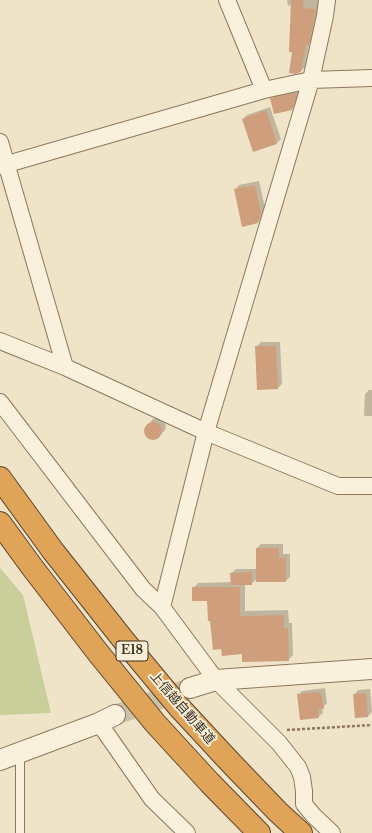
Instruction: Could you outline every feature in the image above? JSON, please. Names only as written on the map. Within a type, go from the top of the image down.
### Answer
[{"type":"highway","name":"上信越自動車道","points":[[0,478],[53,551],[179,707],[278,812],[301,833]]},
{"type":"highway","name":"E18","points":[[0,522],[99,654],[156,724],[210,783],[259,833]]},
{"type":"street","points":[[227,0],[264,90]]},
{"type":"street","points":[[162,607],[206,432],[311,80],[327,0]]},
{"type":"street","points":[[3,165],[264,90],[311,80],[372,78]]},
{"type":"street","points":[[0,142],[3,165],[65,367]]},
{"type":"street","points":[[0,341],[65,367],[206,432],[338,486],[372,486]]},
{"type":"street","points":[[0,402],[143,589],[162,607],[216,680],[279,743],[298,767],[302,777],[304,804],[332,833]]},
{"type":"street","points":[[190,688],[216,680],[372,670]]},
{"type":"street","points":[[0,760],[107,719],[152,799],[187,833]]},
{"type":"lane","points":[[20,753],[20,833]]},
{"type":"path","points":[[267,732],[372,724]]},
{"type":"green space","points":[[0,568],[23,595],[51,713],[0,715]]},
{"type":"building","points":[[291,0],[304,0],[303,8],[316,9],[309,45],[306,45],[301,72],[295,74],[289,73],[292,52],[289,52]]},
{"type":"building","points":[[296,93],[297,95],[292,110],[274,114],[270,98]]},
{"type":"building","points":[[266,110],[277,144],[253,152],[242,119]]},
{"type":"building","points":[[255,185],[261,213],[258,223],[242,227],[234,189]]},
{"type":"building","points":[[255,346],[276,346],[278,389],[257,390]]},
{"type":"building","points":[[153,422],[159,425],[162,431],[159,437],[153,440],[147,437],[144,431],[147,425]]},
{"type":"building","points":[[256,548],[279,548],[279,558],[286,558],[286,582],[256,582]]},
{"type":"building","points":[[252,572],[252,585],[231,585],[230,573]]},
{"type":"building","points":[[192,587],[240,587],[240,616],[284,615],[284,628],[288,628],[289,661],[242,662],[242,654],[222,656],[221,649],[213,650],[210,621],[208,621],[207,601],[192,601]]},
{"type":"building","points":[[321,692],[324,709],[318,709],[319,718],[300,720],[297,694]]},
{"type":"building","points":[[366,693],[368,717],[355,718],[353,694]]},
{"type":"tunnel","points":[[115,715],[190,688]]}]
